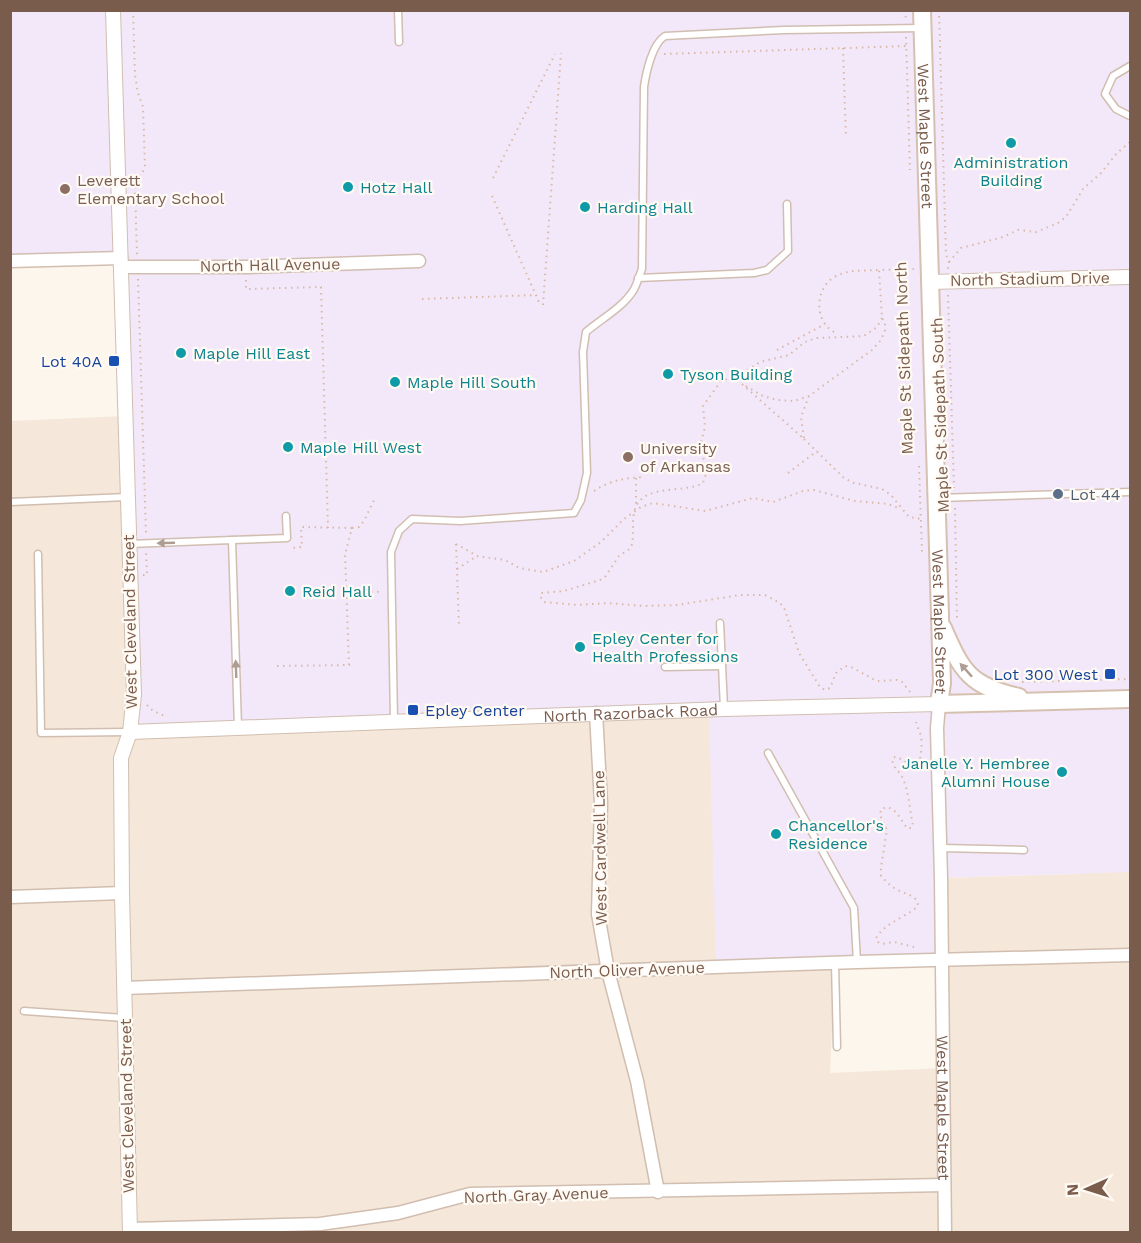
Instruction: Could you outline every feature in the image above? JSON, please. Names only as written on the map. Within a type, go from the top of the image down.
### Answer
[{"type":"main road","name":"West Maple Street","points":[[922,10],[914,28],[937,498],[929,519],[940,621],[942,683],[939,704]]},
{"type":"main road","points":[[940,621],[964,671],[982,685],[1007,695],[1037,701]]},
{"type":"main road","name":"North Razorback Road","points":[[939,704],[1131,699]]},
{"type":"street","name":"West Cleveland Street","points":[[112,10],[134,695],[130,732],[121,758],[130,1231]]},
{"type":"street","name":"North Hall Avenue","points":[[10,261],[121,262],[138,267],[246,267],[419,261]]},
{"type":"street","name":"North Stadium Drive","points":[[925,273],[1131,277]]},
{"type":"street","name":"North Razorback Road","points":[[130,732],[596,713],[939,704]]},
{"type":"street","name":"West Maple Street","points":[[939,704],[937,728],[945,1233]]},
{"type":"street","name":"West Cardwell Lane","points":[[596,713],[601,804],[598,914],[608,971],[637,1081],[658,1192]]},
{"type":"street","points":[[10,897],[122,893]]},
{"type":"street","name":"North Oliver Avenue","points":[[124,988],[835,962],[1131,955]]},
{"type":"street","name":"North Gray Avenue","points":[[130,1231],[320,1224],[398,1213],[470,1194],[944,1185]]},
{"type":"lane","points":[[398,10],[399,42]]},
{"type":"lane","points":[[394,721],[391,552],[399,531],[412,519],[460,521],[574,513],[582,500],[588,473],[583,352],[586,332],[610,314],[633,292],[642,269],[644,87],[646,72],[659,40],[664,36],[784,30],[914,28]]},
{"type":"lane","points":[[1131,66],[1113,76],[1105,94],[1116,109],[1131,116]]},
{"type":"lane","points":[[638,279],[738,275],[767,270],[788,251],[787,204]]},
{"type":"lane","points":[[937,498],[1131,492]]},
{"type":"lane","points":[[10,502],[128,497]]},
{"type":"lane","points":[[129,544],[146,546],[287,538],[286,516]]},
{"type":"lane","points":[[232,540],[238,728]]},
{"type":"lane","points":[[38,554],[41,733],[130,732]]},
{"type":"lane","points":[[720,623],[724,709]]},
{"type":"lane","points":[[665,667],[722,666]]},
{"type":"lane","points":[[768,753],[854,908],[857,962]]},
{"type":"lane","points":[[940,848],[1024,850]]},
{"type":"lane","points":[[835,962],[837,1047]]},
{"type":"lane","points":[[24,1011],[125,1018]]},
{"type":"path","points":[[133,10],[135,75],[143,107],[145,167],[135,189],[147,575],[140,575]]},
{"type":"path","points":[[906,10],[914,28],[907,46],[910,175]]},
{"type":"path","name":"Maple St Sidepath South","points":[[939,10],[946,255],[949,262],[957,622]]},
{"type":"path","points":[[662,54],[907,46]]},
{"type":"path","points":[[843,48],[846,138]]},
{"type":"path","points":[[543,305],[561,53]]},
{"type":"path","points":[[493,178],[555,54]]},
{"type":"path","points":[[949,262],[961,248],[1003,237],[1018,230],[1036,232],[1058,224],[1066,217],[1083,189],[1101,173],[1117,153],[1131,142]]},
{"type":"path","points":[[492,195],[539,302]]},
{"type":"path","points":[[246,267],[246,289],[321,287],[328,528]]},
{"type":"path","points":[[879,270],[885,330],[882,340],[872,351],[809,396],[794,401],[763,396],[742,384],[844,478],[854,483],[882,489],[891,495],[909,517],[929,519]]},
{"type":"path","points":[[834,332],[826,328],[820,315],[819,303],[826,284],[835,277],[848,271],[879,270],[948,274]]},
{"type":"path","name":"Maple St Sidepath North","points":[[914,276],[925,273]]},
{"type":"path","points":[[422,299],[536,296]]},
{"type":"path","points":[[636,506],[648,495],[659,490],[683,490],[703,483],[707,471],[700,446],[705,426],[703,406],[721,381],[740,375],[760,362],[789,355],[805,342],[816,338],[864,336],[877,327],[882,318]]},
{"type":"path","points":[[777,350],[825,324]]},
{"type":"path","points":[[804,439],[801,417],[809,396]]},
{"type":"path","points":[[788,473],[817,452]]},
{"type":"path","name":"Maple St Sidepath North","points":[[919,461],[929,519],[922,555]]},
{"type":"path","points":[[594,491],[609,482],[645,477]]},
{"type":"path","points":[[636,478],[636,506],[631,548],[616,559],[605,577],[564,591],[542,593],[541,601],[578,605],[608,603],[644,606],[756,594],[765,595],[780,603],[785,610],[799,653],[820,687],[825,690],[830,688],[836,673],[845,666],[877,681],[897,680],[902,682],[910,693],[915,694]]},
{"type":"path","points":[[459,627],[456,544],[477,556],[505,560],[519,568],[543,572],[563,566],[587,553],[624,519],[653,503],[705,511],[753,498],[773,502],[803,491],[814,490],[855,501],[888,504],[901,509]]},
{"type":"path","points":[[291,548],[302,547],[302,527],[359,527],[375,498]]},
{"type":"path","points":[[277,666],[349,664],[345,554],[352,528]]},
{"type":"path","points":[[146,546],[154,549]]},
{"type":"path","points":[[457,569],[477,556]]},
{"type":"path","points":[[347,591],[379,592]]},
{"type":"path","points":[[1021,682],[1131,679]]},
{"type":"path","points":[[145,703],[157,714],[168,717]]},
{"type":"path","points":[[916,718],[921,741],[919,764],[911,768],[899,758],[892,759],[892,764],[902,775],[905,784],[913,826],[907,828],[896,812],[888,807],[881,809],[880,815],[887,830],[881,876],[899,891],[917,899],[918,906],[899,917],[876,938],[882,944],[894,942],[919,948],[921,960]]},
{"type":"shaded area","name":"University of Arkansas","points":[[10,11],[1130,11],[1130,872],[942,878],[943,959],[716,967],[709,709],[130,732],[121,259],[11,261]]},
{"type":"shaded area","points":[[125,416],[710,709],[835,962],[830,1073],[943,1068],[941,878],[1078,874],[1130,826],[1130,1232],[11,1232],[10,421]]},
{"type":"place","name":"Administration Building","points":[[1011,143]]},
{"type":"place","name":"Hotz Hall","points":[[348,187]]},
{"type":"place","name":"Leverett Elementary School","points":[[65,189]]},
{"type":"place","name":"Harding Hall","points":[[585,207]]},
{"type":"place","name":"Maple Hill East","points":[[181,353]]},
{"type":"place","name":"Lot 40A","points":[[114,361]]},
{"type":"place","name":"Tyson Building","points":[[668,374]]},
{"type":"place","name":"Maple Hill South","points":[[395,382]]},
{"type":"place","name":"Maple Hill West","points":[[288,447]]},
{"type":"place","name":"University of Arkansas","points":[[628,457]]},
{"type":"place","name":"Lot 44","points":[[1058,494]]},
{"type":"place","name":"Reid Hall","points":[[290,591]]},
{"type":"place","name":"Epley Center for Health Professions","points":[[580,647]]},
{"type":"place","name":"Lot 300 West","points":[[1110,674]]},
{"type":"place","name":"Epley Center","points":[[413,710]]},
{"type":"place","name":"Janelle Y. Hembree Alumni House","points":[[1062,772]]},
{"type":"place","name":"Chancellor's Residence","points":[[776,834]]}]
